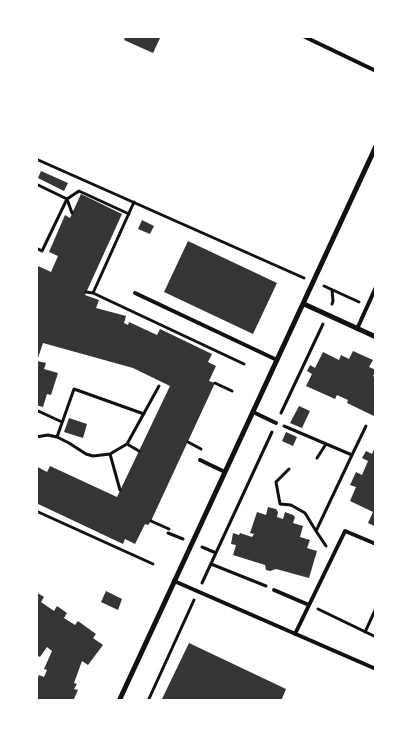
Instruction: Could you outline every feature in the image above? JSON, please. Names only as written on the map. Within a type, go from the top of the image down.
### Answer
[{"type":"street","points":[[119,701],[376,146]]},
{"type":"street","points":[[304,304],[376,337]]},
{"type":"lane","points":[[303,36],[376,71]]},
{"type":"lane","points":[[357,329],[376,287]]},
{"type":"lane","points":[[135,293],[277,360]]},
{"type":"lane","points":[[253,412],[276,423]]},
{"type":"lane","points":[[200,460],[224,472]]},
{"type":"lane","points":[[295,634],[345,531],[376,544]]},
{"type":"lane","points":[[174,581],[376,669]]},
{"type":"lane","points":[[274,590],[309,604]]},
{"type":"path","points":[[36,159],[367,305]]},
{"type":"path","points":[[36,184],[67,199],[72,213]]},
{"type":"path","points":[[36,248],[42,251],[67,199],[79,191],[129,214]]},
{"type":"path","points":[[148,701],[327,315],[333,301],[332,290]]},
{"type":"path","points":[[86,292],[93,293]]},
{"type":"path","points":[[215,384],[232,391]]},
{"type":"path","points":[[36,437],[48,435],[56,437],[86,454],[101,456],[110,454],[127,444],[159,386]]},
{"type":"path","points":[[56,437],[74,390],[144,414]]},
{"type":"path","points":[[36,410],[62,422]]},
{"type":"path","points":[[276,423],[352,455]]},
{"type":"path","points":[[316,531],[366,426]]},
{"type":"path","points":[[188,442],[204,451]]},
{"type":"path","points":[[127,444],[139,451]]},
{"type":"path","points":[[317,458],[326,444]]},
{"type":"path","points":[[110,454],[120,490]]},
{"type":"path","points":[[289,470],[276,482],[280,504],[291,505],[305,513],[332,556]]},
{"type":"path","points":[[36,511],[153,564]]},
{"type":"path","points":[[70,526],[72,520]]},
{"type":"path","points":[[150,520],[169,529]]},
{"type":"path","points":[[211,564],[274,590]]},
{"type":"path","points":[[309,604],[376,637]]},
{"type":"path","points":[[364,632],[376,608]]},
{"type":"building","points":[[126,36],[161,36],[153,53],[124,40]]},
{"type":"building","points":[[41,171],[68,183],[64,191],[38,178]]},
{"type":"building","points":[[81,194],[122,214],[85,295],[99,300],[96,308],[126,316],[124,323],[128,325],[129,322],[157,335],[160,329],[212,354],[208,362],[216,366],[209,381],[215,383],[151,521],[148,525],[145,524],[135,544],[125,539],[123,544],[36,503],[36,466],[47,472],[50,466],[117,497],[170,386],[133,368],[43,343],[37,361],[46,363],[44,369],[58,373],[51,395],[47,394],[43,407],[36,405],[36,265],[51,272],[58,256],[49,252],[65,215],[70,218]]},
{"type":"building","points":[[142,220],[154,226],[150,234],[138,229]]},
{"type":"building","points":[[188,241],[277,283],[253,334],[164,292]]},
{"type":"building","points":[[353,351],[373,360],[369,367],[376,370],[373,376],[376,378],[376,417],[347,403],[348,400],[337,395],[335,399],[306,386],[312,374],[307,371],[310,365],[315,368],[323,352],[339,360],[341,355],[349,359]]},
{"type":"building","points":[[299,406],[310,411],[302,428],[290,423]]},
{"type":"building","points":[[69,418],[87,424],[83,438],[64,432]]},
{"type":"building","points":[[286,432],[297,437],[293,446],[282,441]]},
{"type":"building","points":[[376,445],[376,527],[368,523],[373,512],[350,501],[356,487],[350,485],[356,472],[362,475],[368,461],[362,458],[366,451],[372,454]]},
{"type":"building","points":[[268,507],[276,509],[278,512],[277,517],[283,519],[285,512],[293,515],[295,517],[293,523],[303,526],[300,537],[310,540],[307,548],[317,551],[309,578],[276,569],[266,570],[265,565],[233,555],[236,545],[231,544],[233,533],[252,537],[254,534],[250,533],[257,512],[266,515]]},
{"type":"building","points":[[106,591],[122,599],[118,610],[101,602]]},
{"type":"building","points":[[36,592],[44,597],[41,602],[54,611],[57,606],[67,613],[64,618],[75,625],[78,621],[96,634],[93,638],[103,645],[88,665],[82,661],[74,683],[77,684],[74,689],[78,690],[73,701],[36,701],[36,682],[39,675],[44,677],[47,670],[44,669],[52,651],[47,647],[40,657],[36,655]]},
{"type":"building","points":[[189,643],[286,689],[281,701],[161,701]]}]
